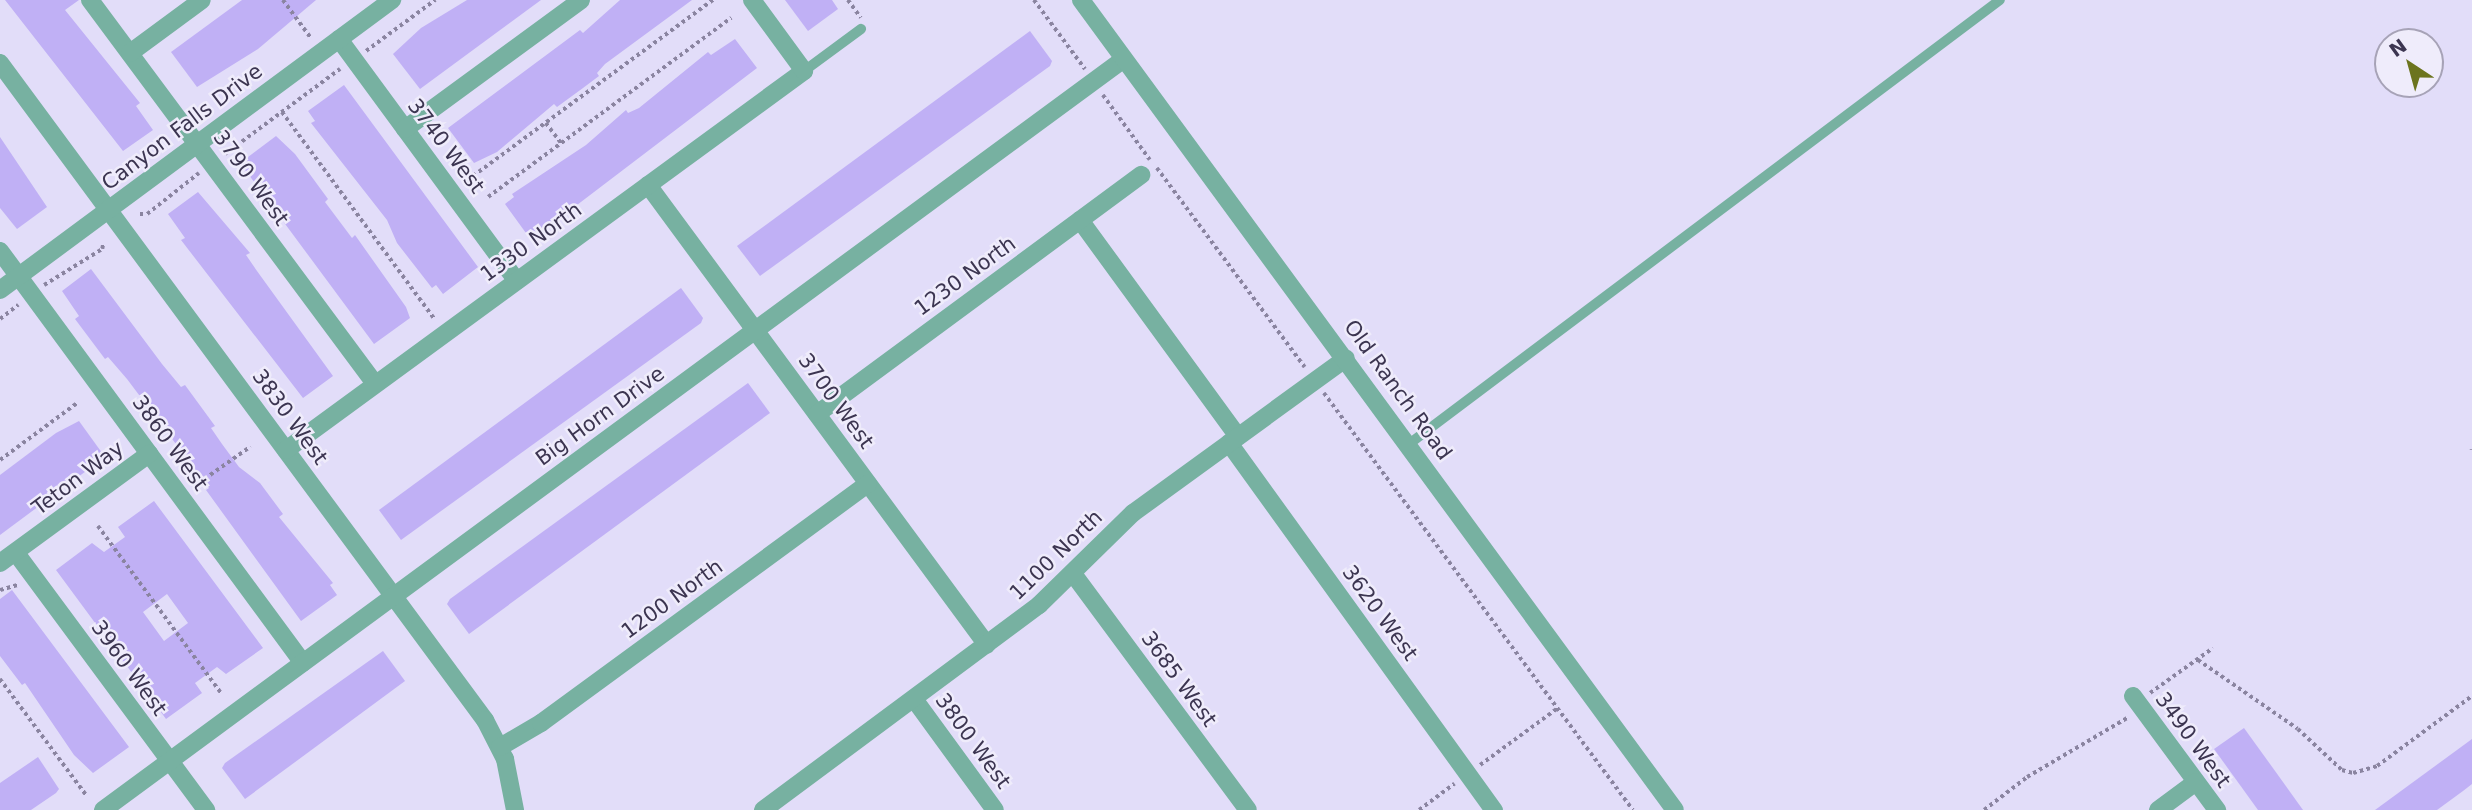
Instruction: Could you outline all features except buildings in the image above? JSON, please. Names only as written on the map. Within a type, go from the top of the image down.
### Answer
[{"type":"street","name":"3790 West","points":[[90,0],[375,384]]},
{"type":"street","points":[[130,53],[202,0]]},
{"type":"street","name":"Canyon Falls Drive","points":[[0,290],[392,0]]},
{"type":"street","points":[[405,130],[581,0]]},
{"type":"street","points":[[752,0],[804,71]]},
{"type":"street","name":"Old Ranch Road","points":[[1081,0],[1675,810]]},
{"type":"street","name":"3740 West","points":[[338,39],[517,281]]},
{"type":"street","name":"Big Horn Drive","points":[[103,810],[1124,59]]},
{"type":"street","name":"3830 West","points":[[0,63],[394,596],[500,747],[515,810]]},
{"type":"street","name":"1330 North","points":[[286,450],[804,71]]},
{"type":"street","name":"1230 North","points":[[817,414],[1141,175]]},
{"type":"street","name":"3700 West","points":[[648,185],[987,645]]},
{"type":"street","name":"3620 West","points":[[1080,220],[1494,810]]},
{"type":"street","name":"3860 West","points":[[0,251],[303,663]]},
{"type":"street","name":"1100 North","points":[[763,810],[987,645],[1074,575],[1115,529],[1346,358]]},
{"type":"street","name":"Teton Way","points":[[0,563],[149,454]]},
{"type":"street","name":"1200 North","points":[[500,747],[541,723],[868,484]]},
{"type":"street","name":"3960 West","points":[[16,553],[206,810]]},
{"type":"street","name":"3685 West","points":[[1074,575],[1248,810]]},
{"type":"street","name":"3490 West","points":[[2141,696],[2217,810]]},
{"type":"street","name":"3800 West","points":[[914,699],[995,810]]},
{"type":"street","points":[[2158,810],[2196,782]]},
{"type":"lane","points":[[1409,444],[2000,0]]},
{"type":"lane","points":[[804,71],[862,29]]},
{"type":"path","points":[[283,0],[312,40]]},
{"type":"path","points":[[363,53],[435,0]]},
{"type":"path","points":[[473,176],[713,0]]},
{"type":"path","points":[[1034,0],[1079,60]]},
{"type":"path","points":[[488,197],[731,18]]},
{"type":"path","points":[[141,214],[147,214],[344,66]]},
{"type":"path","points":[[1111,107],[1633,810]]},
{"type":"path","points":[[282,112],[434,318]]},
{"type":"path","points":[[546,123],[561,143]]},
{"type":"path","points":[[0,319],[32,294],[102,249],[103,244]]},
{"type":"path","points":[[0,460],[77,403]]},
{"type":"path","points":[[188,491],[250,447]]},
{"type":"path","points":[[98,526],[222,694]]},
{"type":"path","points":[[0,590],[21,581]]},
{"type":"path","points":[[2141,696],[2213,648]]},
{"type":"path","points":[[2198,660],[2298,729],[2342,770],[2353,773],[2377,766],[2472,696]]},
{"type":"path","points":[[0,679],[86,795]]},
{"type":"path","points":[[1481,764],[1558,708]]},
{"type":"path","points":[[1984,810],[2027,777],[2130,716]]},
{"type":"path","points":[[1419,810],[1455,783]]}]
